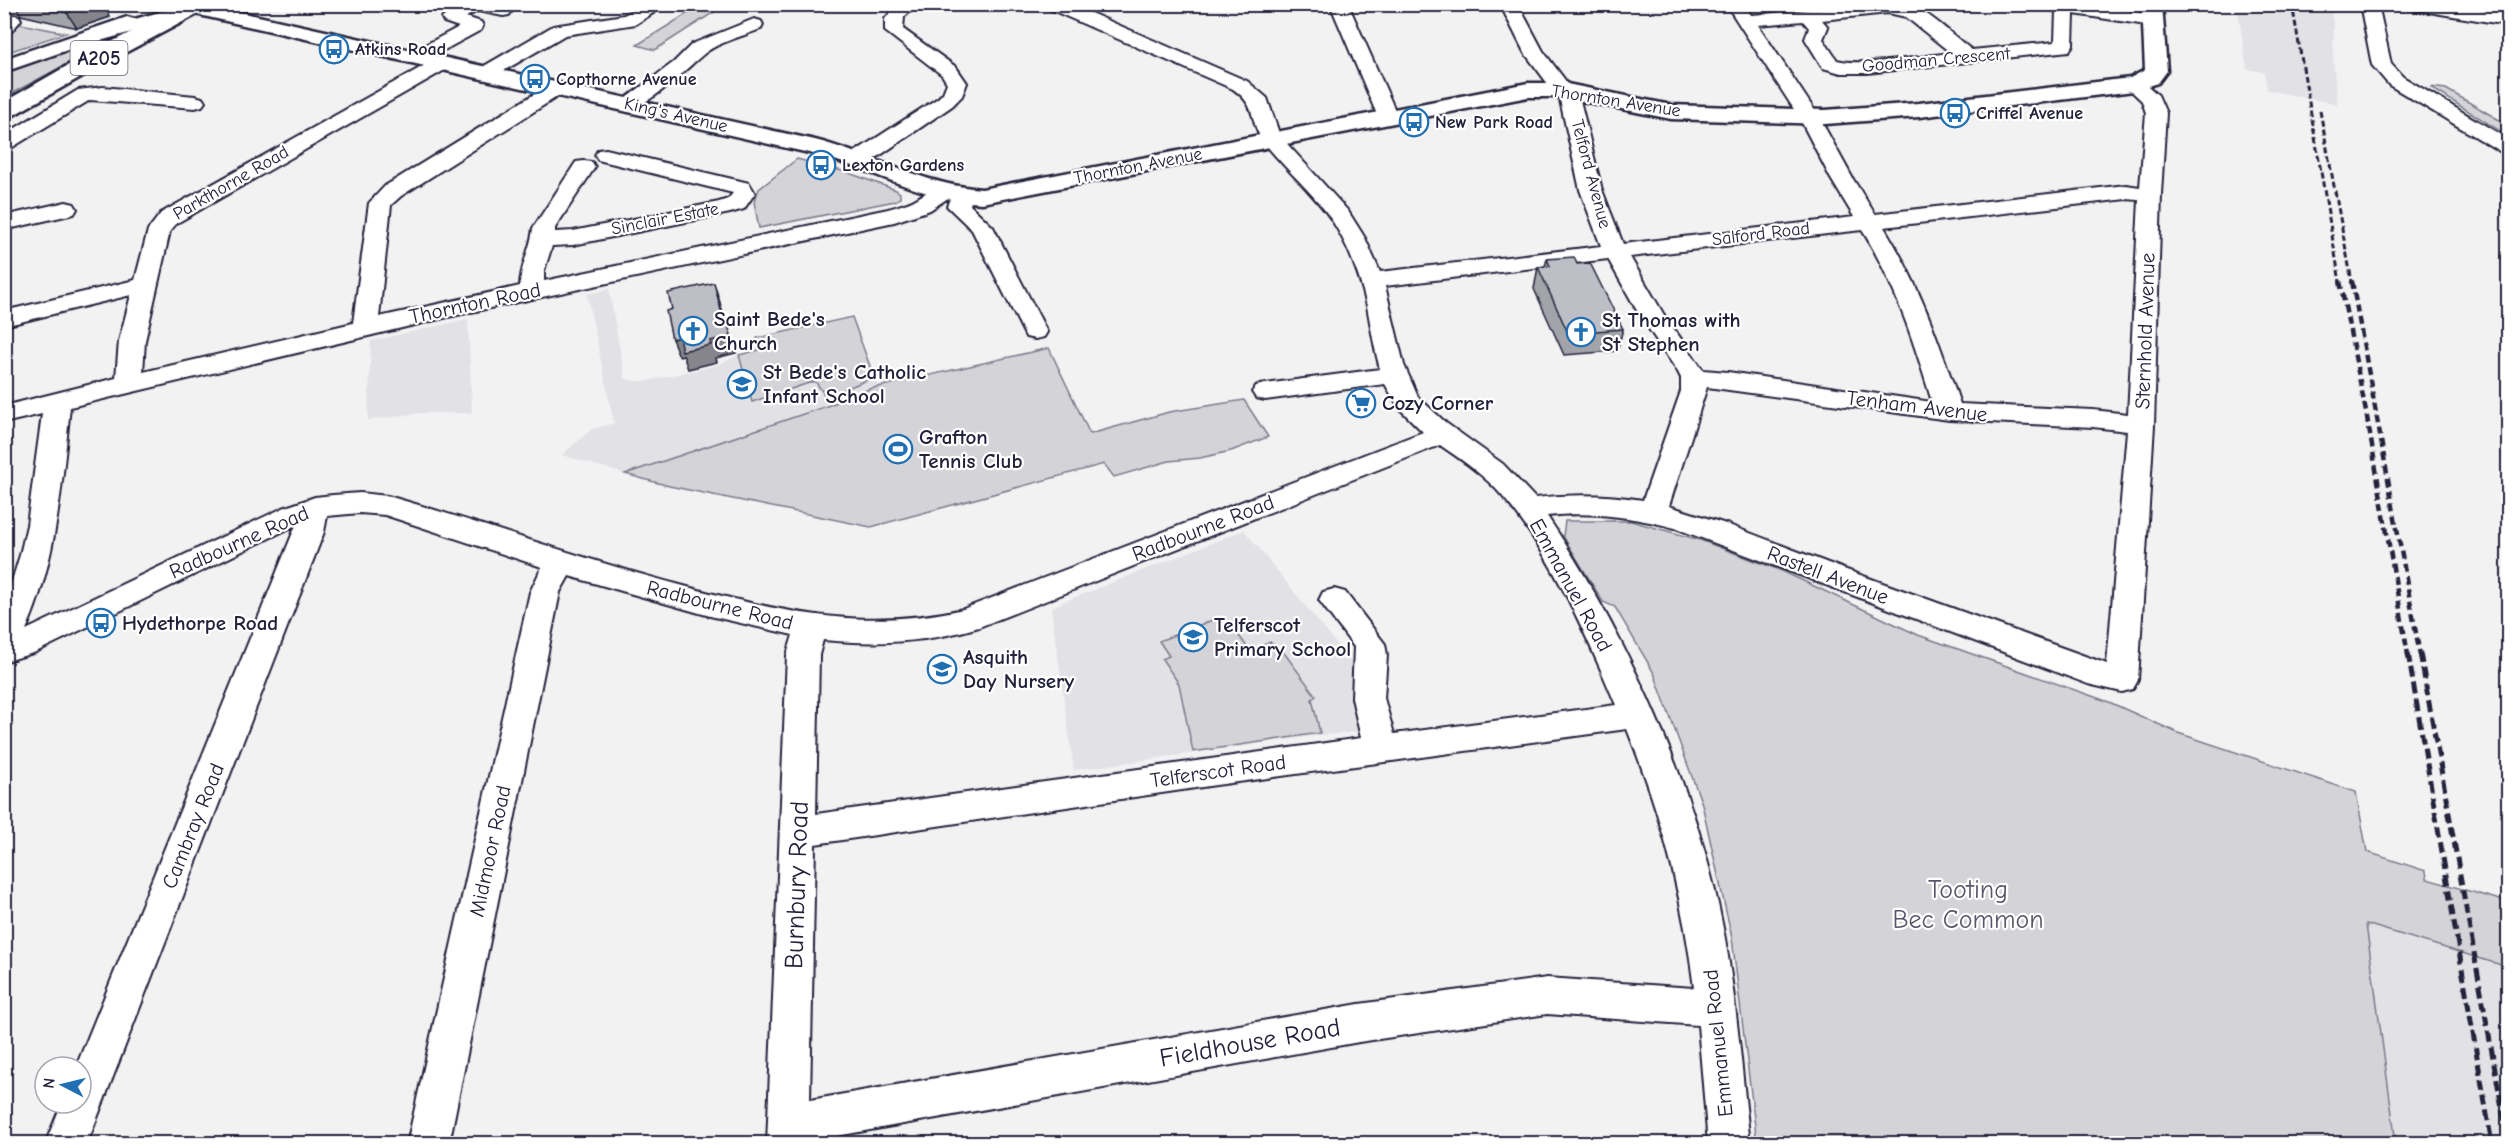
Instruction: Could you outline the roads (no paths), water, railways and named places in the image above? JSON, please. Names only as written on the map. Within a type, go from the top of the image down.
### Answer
[{"type":"main road","name":"King's Avenue","points":[[187,5],[815,147],[953,193]]},
{"type":"main road","name":"A205","points":[[4,66],[187,5]]},
{"type":"main road","name":"A205","points":[[4,111],[187,5]]},
{"type":"main road","points":[[2134,84],[2150,78],[2156,71],[2153,12]]},
{"type":"main road","name":"Thornton Avenue","points":[[953,193],[996,194],[1515,91],[1562,90],[1671,112],[1809,117],[1919,110],[2134,84]]},
{"type":"street","points":[[486,73],[560,30],[629,20],[658,4]]},
{"type":"street","points":[[858,160],[945,102],[956,89],[957,83],[949,71],[894,31],[892,25],[894,18],[909,4]]},
{"type":"street","points":[[1053,4],[1250,90],[1261,102],[1265,126],[1273,140]]},
{"type":"street","points":[[1339,4],[1384,113],[1388,117]]},
{"type":"street","name":"Telford Avenue","points":[[1509,4],[1530,45],[1572,105],[1595,201],[1614,251],[1652,316],[1694,378]]},
{"type":"street","points":[[2043,4],[2153,12]]},
{"type":"street","points":[[2369,4],[2382,65],[2396,81],[2508,148]]},
{"type":"street","points":[[2410,4],[2508,20]]},
{"type":"street","points":[[417,57],[474,26],[474,24],[451,18],[477,5],[503,11]]},
{"type":"street","name":"Goodman Crescent","points":[[1808,16],[1819,27],[1814,39],[1827,61],[1835,66],[1848,68],[1888,66],[2062,47],[2064,45],[2065,6]]},
{"type":"street","points":[[1741,13],[1808,16],[1888,8],[1903,10],[1912,13],[1968,57]]},
{"type":"street","points":[[1741,13],[1809,117],[1842,179],[1889,254],[1912,303],[1948,412]]},
{"type":"street","points":[[4,18],[12,21],[4,28]]},
{"type":"street","points":[[628,104],[681,66],[699,48],[754,25]]},
{"type":"street","name":"Parkthorne Road","points":[[129,383],[132,341],[159,230],[169,218],[443,63]]},
{"type":"street","name":"Sternhold Avenue","points":[[2122,680],[2141,425],[2155,106],[2134,84]]},
{"type":"street","points":[[365,328],[380,203],[393,191],[556,88]]},
{"type":"street","points":[[4,144],[85,94],[103,93],[195,102]]},
{"type":"street","name":"Emmanuel Road","points":[[1273,140],[1341,216],[1372,280],[1394,374],[1409,402],[1443,434],[1496,472],[1528,509],[1590,610],[1671,795],[1683,834],[1702,916],[1715,1008],[1729,1143]]},
{"type":"street","name":"Sinclair Estate","points":[[543,240],[573,238],[722,208],[736,204],[744,193],[741,188],[606,154]]},
{"type":"street","points":[[532,290],[532,271],[543,240],[544,228],[585,167]]},
{"type":"street","name":"Salford Road","points":[[1372,280],[2126,192],[2150,194]]},
{"type":"street","points":[[953,193],[958,206],[982,227],[1035,332]]},
{"type":"street","name":"Thornton Road","points":[[4,415],[129,383],[532,290],[894,215],[953,193]]},
{"type":"street","points":[[4,223],[66,209]]},
{"type":"street","points":[[4,319],[147,284]]},
{"type":"street","points":[[1266,392],[1359,381],[1394,374]]},
{"type":"street","points":[[1653,511],[1694,391],[1694,378]]},
{"type":"street","name":"Tenham Avenue","points":[[1694,378],[1728,380],[1948,412],[2003,416],[2054,415],[2141,425]]},
{"type":"street","points":[[4,643],[20,610],[36,557],[43,522],[57,401]]},
{"type":"street","name":"Radbourne Road","points":[[4,650],[25,644],[280,520],[315,507],[360,502],[388,506],[563,563],[697,602],[811,627],[852,632],[897,632],[944,627],[968,620],[1443,434]]},
{"type":"street","name":"Rastell Avenue","points":[[1528,509],[1583,502],[1653,511],[1680,517],[1813,570],[2099,675],[2122,680]]},
{"type":"street","name":"Cambray Road","points":[[66,1143],[309,532],[315,507]]},
{"type":"street","name":"Midmoor Road","points":[[428,1143],[545,592],[554,574],[563,563]]},
{"type":"street","points":[[1334,600],[1369,644],[1371,655],[1368,698],[1381,749]]},
{"type":"street","name":"Burnbury Road","points":[[789,1134],[803,655],[811,627]]},
{"type":"street","name":"Telferscot Road","points":[[799,831],[1637,715]]},
{"type":"street","name":"Fieldhouse Road","points":[[789,1134],[1359,1023],[1547,996],[1715,1008]]},
{"type":"railway","points":[[2292,4],[2340,282]]},
{"type":"railway","points":[[2320,111],[2352,282]]},
{"type":"railway","points":[[2340,281],[2367,417],[2408,655]]},
{"type":"railway","points":[[2352,281],[2420,655]]},
{"type":"railway","points":[[2408,653],[2492,1144]]},
{"type":"railway","points":[[2420,653],[2508,1141]]},
{"type":"place","name":"Atkins Road","points":[[334,49]]},
{"type":"place","name":"Copthorne Avenue","points":[[535,79]]},
{"type":"place","name":"Criffel Avenue","points":[[1955,113]]},
{"type":"place","name":"New Park Road","points":[[1414,122]]},
{"type":"place","name":"Lexton Gardens","points":[[821,165]]},
{"type":"place","name":"Saint Bede's Church","points":[[693,331]]},
{"type":"place","name":"St Thomas with St Stephen","points":[[1581,332]]},
{"type":"place","name":"St Bede's Catholic Infant School","points":[[742,384]]},
{"type":"place","name":"Cozy Corner","points":[[1361,403]]},
{"type":"place","name":"Grafton Tennis Club","points":[[898,449]]},
{"type":"place","name":"Hydethorpe Road","points":[[101,623]]},
{"type":"place","name":"Telferscot Primary School","points":[[1193,637]]},
{"type":"place","name":"Asquith Day Nursery","points":[[942,669]]},
{"type":"park label","name":"Tooting Bec Common","points":[[1968,905]]}]
